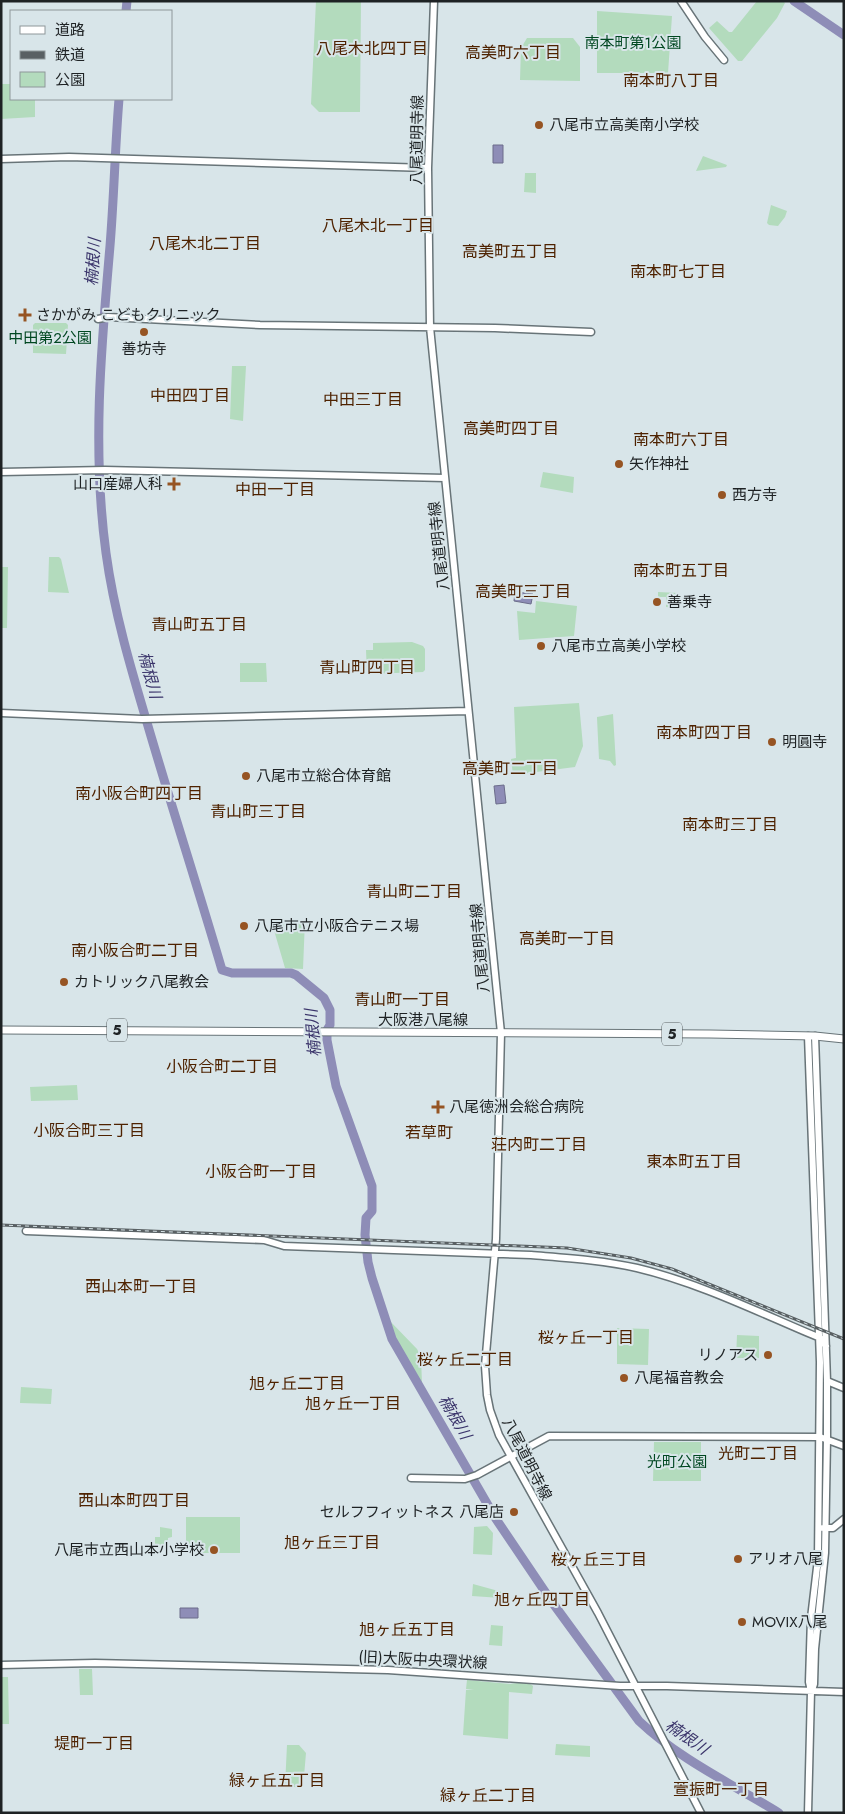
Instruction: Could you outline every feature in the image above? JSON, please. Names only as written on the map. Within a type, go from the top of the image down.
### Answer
[{"type":"main road","name":"大阪港八尾線","points":[[1,1030],[501,1033],[811,1036],[844,1038]]},
{"type":"street","name":"八尾道明寺線","points":[[434,1],[428,168],[430,327],[501,1033],[495,1254],[486,1381],[487,1395],[494,1423],[510,1456],[598,1613],[701,1813]]},
{"type":"street","points":[[681,1],[705,38],[724,60]]},
{"type":"street","points":[[1,159],[36,157],[119,158],[428,168]]},
{"type":"street","points":[[98,319],[108,317],[260,326],[430,327],[591,332]]},
{"type":"street","points":[[1,472],[99,470],[445,478]]},
{"type":"street","points":[[1,713],[142,719],[468,711]]},
{"type":"street","points":[[811,1036],[820,1338],[820,1437],[823,1528]]},
{"type":"street","points":[[808,1813],[811,1691],[809,1682],[810,1625],[823,1528],[827,1439],[826,1346],[811,1036]]},
{"type":"street","points":[[26,1231],[264,1240],[284,1246],[572,1257],[638,1268],[664,1276],[715,1294],[820,1338],[826,1346]]},
{"type":"street","points":[[827,1381],[844,1388]]},
{"type":"street","points":[[411,1478],[465,1479],[477,1475],[549,1436],[558,1435],[820,1437],[844,1446]]},
{"type":"street","points":[[823,1528],[834,1528],[844,1519]]},
{"type":"street","name":"(旧)大阪中央環状線","points":[[1,1665],[94,1663],[368,1669],[636,1687],[667,1686],[844,1692]]},
{"type":"green space","points":[[316,1],[361,1],[360,112],[319,112],[311,104]]},
{"type":"green space","points":[[757,1],[783,1],[785,3],[777,18],[742,61],[738,61],[709,28],[717,21],[729,32],[732,32]]},
{"type":"green space","name":"南本町第1公園","points":[[597,11],[672,16],[668,73],[597,73]]},
{"type":"green space","points":[[527,38],[573,38],[580,47],[580,81],[520,80],[521,48]]},
{"type":"green space","points":[[1,84],[10,84],[10,100],[35,100],[35,117],[1,119]]},
{"type":"green space","points":[[703,156],[727,165],[726,167],[696,171]]},
{"type":"green space","points":[[525,173],[536,173],[536,193],[524,192]]},
{"type":"green space","points":[[771,205],[787,211],[778,226],[767,223]]},
{"type":"green space","name":"中田第2公園","points":[[35,323],[66,323],[68,325],[66,354],[33,353],[33,325]]},
{"type":"green space","points":[[232,366],[246,366],[243,421],[230,419]]},
{"type":"green space","points":[[543,472],[574,477],[573,493],[540,487]]},
{"type":"green space","points":[[49,557],[59,557],[61,559],[69,593],[48,592]]},
{"type":"green space","points":[[1,567],[8,567],[7,628],[1,628]]},
{"type":"green space","points":[[658,592],[678,593],[678,608],[666,607],[666,597],[658,597]]},
{"type":"green space","points":[[536,601],[577,606],[574,636],[519,640],[517,611],[535,613]]},
{"type":"green space","points":[[412,642],[423,646],[425,649],[425,670],[423,672],[367,674],[366,650],[373,650],[373,643]]},
{"type":"green space","points":[[240,663],[266,663],[267,682],[240,682]]},
{"type":"green space","points":[[579,703],[583,746],[575,767],[513,775],[511,759],[516,758],[514,707]]},
{"type":"green space","points":[[613,714],[616,765],[614,766],[610,761],[599,759],[597,718]]},
{"type":"green space","points":[[271,920],[305,920],[303,969],[285,968]]},
{"type":"green space","points":[[77,1085],[78,1100],[31,1101],[30,1087]]},
{"type":"green space","points":[[388,1319],[417,1349],[421,1357],[422,1384],[394,1336]]},
{"type":"green space","points":[[617,1328],[649,1329],[648,1365],[617,1364]]},
{"type":"green space","points":[[737,1335],[759,1336],[759,1358],[736,1358]]},
{"type":"green space","points":[[21,1387],[52,1389],[51,1404],[20,1403]]},
{"type":"green space","name":"光町公園","points":[[654,1442],[701,1442],[701,1481],[653,1481]]},
{"type":"green space","points":[[186,1517],[240,1517],[240,1553],[186,1553]]},
{"type":"green space","points":[[487,1526],[493,1533],[492,1555],[473,1554],[474,1527]]},
{"type":"green space","points":[[160,1527],[172,1529],[172,1537],[168,1538],[168,1548],[155,1548],[155,1537],[160,1537]]},
{"type":"green space","points":[[473,1584],[502,1592],[501,1598],[472,1596]]},
{"type":"green space","points":[[491,1625],[503,1626],[502,1646],[489,1645]]},
{"type":"green space","points":[[79,1669],[92,1669],[93,1695],[80,1695]]},
{"type":"green space","points":[[1,1677],[8,1677],[9,1724],[1,1724]]},
{"type":"green space","points":[[467,1680],[510,1684],[525,1683],[533,1686],[532,1694],[509,1692],[508,1739],[463,1735],[466,1690],[474,1690],[466,1689]]},
{"type":"green space","points":[[556,1744],[590,1746],[590,1757],[555,1755]]},
{"type":"green space","points":[[287,1745],[299,1745],[306,1753],[303,1788],[285,1786]]},
{"type":"water","points":[[493,145],[503,145],[503,163],[493,163]]},
{"type":"water","points":[[515,592],[533,594],[531,604],[514,601]]},
{"type":"water","points":[[504,785],[506,803],[496,804],[494,786]]},
{"type":"water","points":[[180,1608],[198,1608],[198,1618],[180,1618]]},
{"type":"waterway","name":"楠根川","points":[[126,10],[127,1]]},
{"type":"waterway","points":[[794,1],[844,35]]},
{"type":"waterway","name":"楠根川","points":[[119,100],[99,399],[99,476],[106,553],[118,619],[129,662],[222,970],[232,973],[291,973],[324,998],[330,1010],[327,1040],[336,1086],[372,1186],[372,1211],[366,1218],[365,1235],[372,1278],[392,1339],[496,1519],[552,1602],[639,1721],[688,1759],[779,1813]]},
{"type":"railway","points":[[1,1225],[567,1248],[631,1258],[672,1269],[844,1339]]},
{"type":"place","name":"八尾市立高美南小学校","points":[[539,125]]},
{"type":"place","name":"さかがみ こどもクリニック","points":[[25,315]]},
{"type":"place","name":"善坊寺","points":[[144,332]]},
{"type":"place","name":"矢作神社","points":[[619,464]]},
{"type":"place","name":"山口産婦人科","points":[[174,484]]},
{"type":"place","name":"西方寺","points":[[722,495]]},
{"type":"place","name":"善乗寺","points":[[657,602]]},
{"type":"place","name":"八尾市立高美小学校","points":[[541,646]]},
{"type":"place","name":"明圓寺","points":[[772,742]]},
{"type":"place","name":"八尾市立総合体育館","points":[[246,776]]},
{"type":"place","name":"八尾市立小阪合テニス場","points":[[244,926]]},
{"type":"place","name":"カトリック八尾教会","points":[[64,982]]},
{"type":"place","name":"八尾徳洲会総合病院","points":[[438,1107]]},
{"type":"place","name":"リノアス","points":[[768,1355]]},
{"type":"place","name":"八尾福音教会","points":[[624,1378]]},
{"type":"place","name":"セルフフィットネス 八尾店","points":[[514,1512]]},
{"type":"place","name":"八尾市立西山本小学校","points":[[214,1550]]},
{"type":"place","name":"アリオ八尾","points":[[738,1559]]},
{"type":"place","name":"MOVIX八尾","points":[[742,1622]]},
{"type":"district","name":"八尾木北四丁目","points":[[372,48]]},
{"type":"district","name":"高美町六丁目","points":[[513,52]]},
{"type":"district","name":"南本町八丁目","points":[[671,80]]},
{"type":"district","name":"八尾木北一丁目","points":[[378,225]]},
{"type":"district","name":"八尾木北二丁目","points":[[205,243]]},
{"type":"district","name":"高美町五丁目","points":[[510,251]]},
{"type":"district","name":"南本町七丁目","points":[[678,271]]},
{"type":"district","name":"中田四丁目","points":[[190,395]]},
{"type":"district","name":"中田三丁目","points":[[363,399]]},
{"type":"district","name":"高美町四丁目","points":[[511,428]]},
{"type":"district","name":"南本町六丁目","points":[[681,439]]},
{"type":"district","name":"中田一丁目","points":[[275,489]]},
{"type":"district","name":"南本町五丁目","points":[[681,570]]},
{"type":"district","name":"高美町三丁目","points":[[523,591]]},
{"type":"district","name":"青山町五丁目","points":[[199,624]]},
{"type":"district","name":"青山町四丁目","points":[[367,667]]},
{"type":"district","name":"南本町四丁目","points":[[704,732]]},
{"type":"district","name":"高美町二丁目","points":[[510,768]]},
{"type":"district","name":"南小阪合町四丁目","points":[[139,793]]},
{"type":"district","name":"青山町三丁目","points":[[258,811]]},
{"type":"district","name":"南本町三丁目","points":[[730,824]]},
{"type":"district","name":"青山町二丁目","points":[[414,891]]},
{"type":"district","name":"高美町一丁目","points":[[567,938]]},
{"type":"district","name":"南小阪合町二丁目","points":[[135,950]]},
{"type":"district","name":"青山町一丁目","points":[[402,999]]},
{"type":"district","name":"小阪合町二丁目","points":[[222,1066]]},
{"type":"district","name":"小阪合町三丁目","points":[[89,1130]]},
{"type":"district","name":"若草町","points":[[429,1132]]},
{"type":"district","name":"荘内町二丁目","points":[[539,1144]]},
{"type":"district","name":"東本町五丁目","points":[[694,1161]]},
{"type":"district","name":"小阪合町一丁目","points":[[261,1171]]},
{"type":"district","name":"西山本町一丁目","points":[[141,1286]]},
{"type":"district","name":"桜ヶ丘一丁目","points":[[586,1337]]},
{"type":"district","name":"桜ヶ丘二丁目","points":[[465,1359]]},
{"type":"district","name":"旭ヶ丘二丁目","points":[[297,1383]]},
{"type":"district","name":"旭ヶ丘一丁目","points":[[353,1403]]},
{"type":"district","name":"光町二丁目","points":[[758,1453]]},
{"type":"district","name":"西山本町四丁目","points":[[134,1500]]},
{"type":"district","name":"旭ヶ丘三丁目","points":[[332,1542]]},
{"type":"district","name":"桜ヶ丘三丁目","points":[[599,1559]]},
{"type":"district","name":"旭ヶ丘四丁目","points":[[542,1599]]},
{"type":"district","name":"旭ヶ丘五丁目","points":[[407,1629]]},
{"type":"district","name":"堤町一丁目","points":[[94,1743]]},
{"type":"district","name":"緑ヶ丘五丁目","points":[[277,1780]]},
{"type":"district","name":"萱振町一丁目","points":[[721,1789]]},
{"type":"district","name":"緑ヶ丘二丁目","points":[[488,1795]]}]
